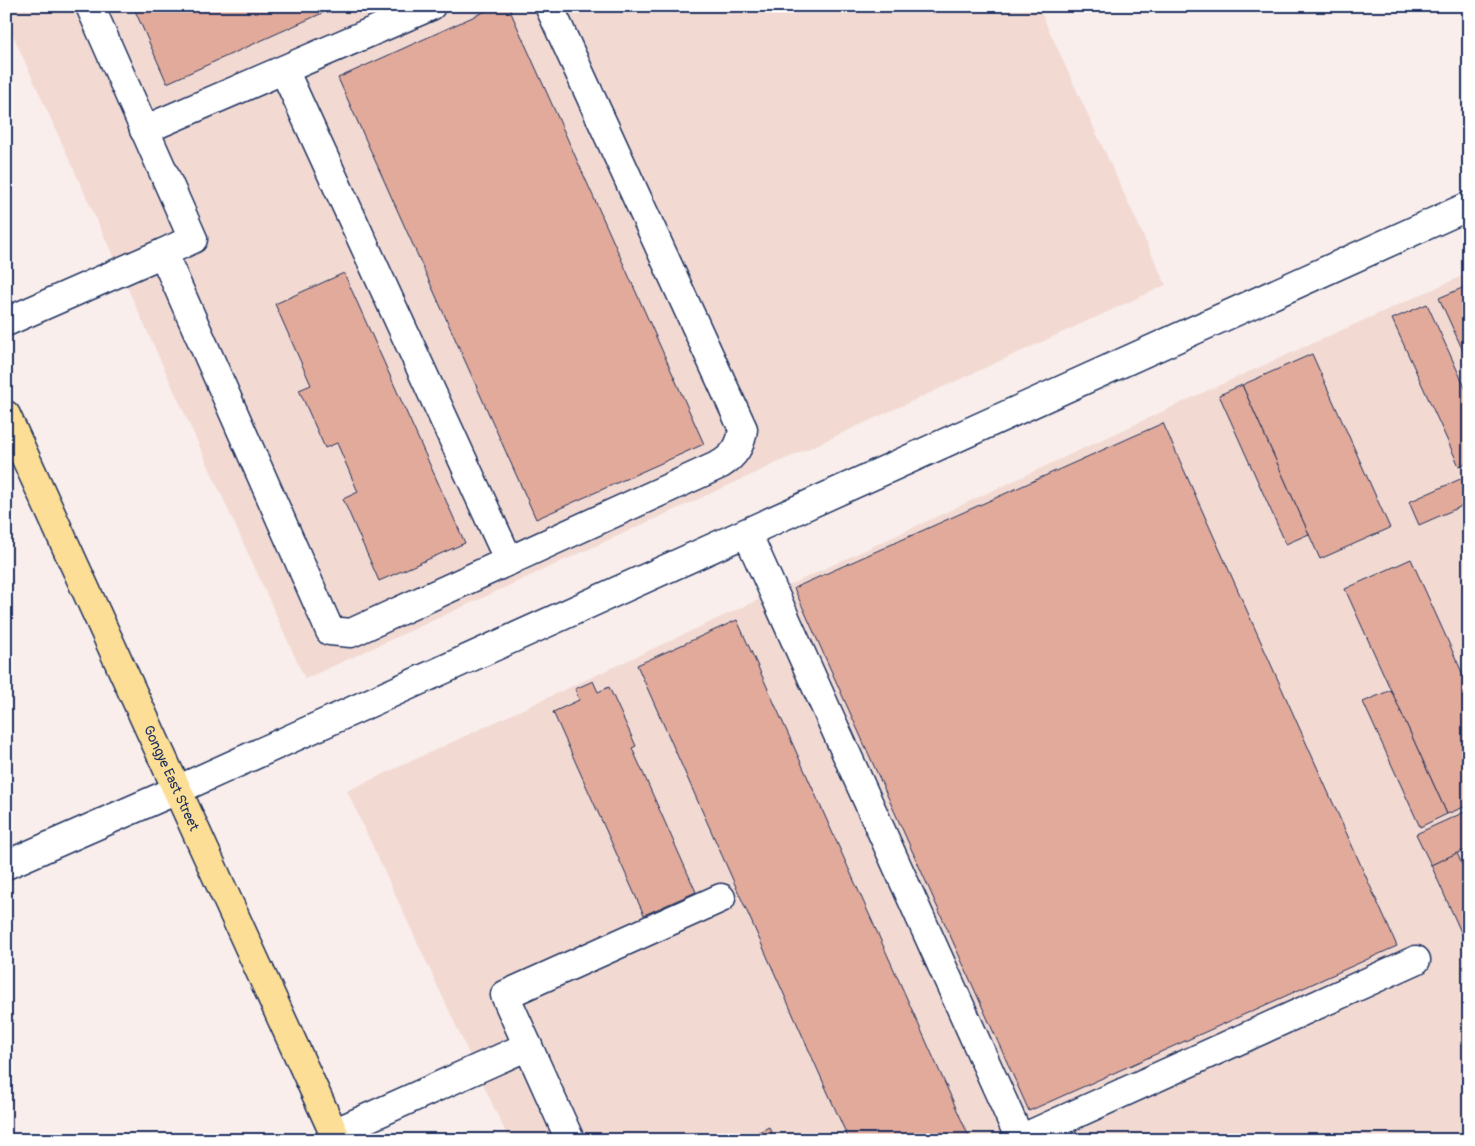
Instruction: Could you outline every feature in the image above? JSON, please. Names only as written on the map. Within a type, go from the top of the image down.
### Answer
[{"type":"main road","name":"Gongye East Street","points":[[6,416],[335,1137]]},
{"type":"street","points":[[6,322],[193,239],[90,6]]},
{"type":"street","points":[[144,130],[284,70],[386,15],[431,6]]},
{"type":"street","points":[[163,253],[330,631],[351,634],[730,459],[741,441],[743,429],[549,6]]},
{"type":"street","points":[[284,70],[509,561]]},
{"type":"street","points":[[6,865],[177,790],[1469,206]]},
{"type":"street","points":[[747,533],[1019,1139],[1416,960]]},
{"type":"street","points":[[570,1140],[505,995],[721,898]]},
{"type":"street","points":[[335,1137],[528,1046]]},
{"type":"shaded area","points":[[6,6],[1038,6],[1166,285],[305,679],[6,20]]},
{"type":"shaded area","points":[[1469,273],[1469,1140],[509,1140],[347,791],[1213,388]]},
{"type":"building","points":[[133,6],[338,6],[167,83]]},
{"type":"building","points":[[497,6],[508,6],[704,444],[536,519],[338,78]]},
{"type":"building","points":[[344,273],[465,543],[379,581],[343,499],[358,492],[337,443],[325,448],[299,390],[311,385],[275,304]]},
{"type":"building","points":[[1469,285],[1469,364],[1439,298]]},
{"type":"building","points":[[1427,304],[1469,396],[1469,462],[1459,466],[1392,319]]},
{"type":"building","points":[[1312,354],[1390,528],[1320,559],[1242,385]]},
{"type":"building","points":[[1242,385],[1309,534],[1286,544],[1219,395]]},
{"type":"building","points":[[1163,423],[1397,946],[1029,1111],[794,588]]},
{"type":"building","points":[[1467,476],[1469,479],[1469,503],[1419,525],[1409,502]]},
{"type":"building","points":[[1411,559],[1469,688],[1469,805],[1447,814],[1345,589]]},
{"type":"building","points":[[737,620],[969,1140],[849,1140],[637,665]]},
{"type":"building","points":[[593,681],[598,692],[609,687],[636,746],[632,748],[696,892],[644,915],[553,712],[579,700],[575,689]]},
{"type":"building","points":[[1391,690],[1447,814],[1420,827],[1363,702]]},
{"type":"building","points":[[1469,810],[1469,848],[1431,865],[1416,834]]},
{"type":"building","points":[[1457,853],[1469,880],[1469,950],[1431,865]]},
{"type":"building","points":[[769,1127],[775,1140],[749,1140],[748,1137]]}]
